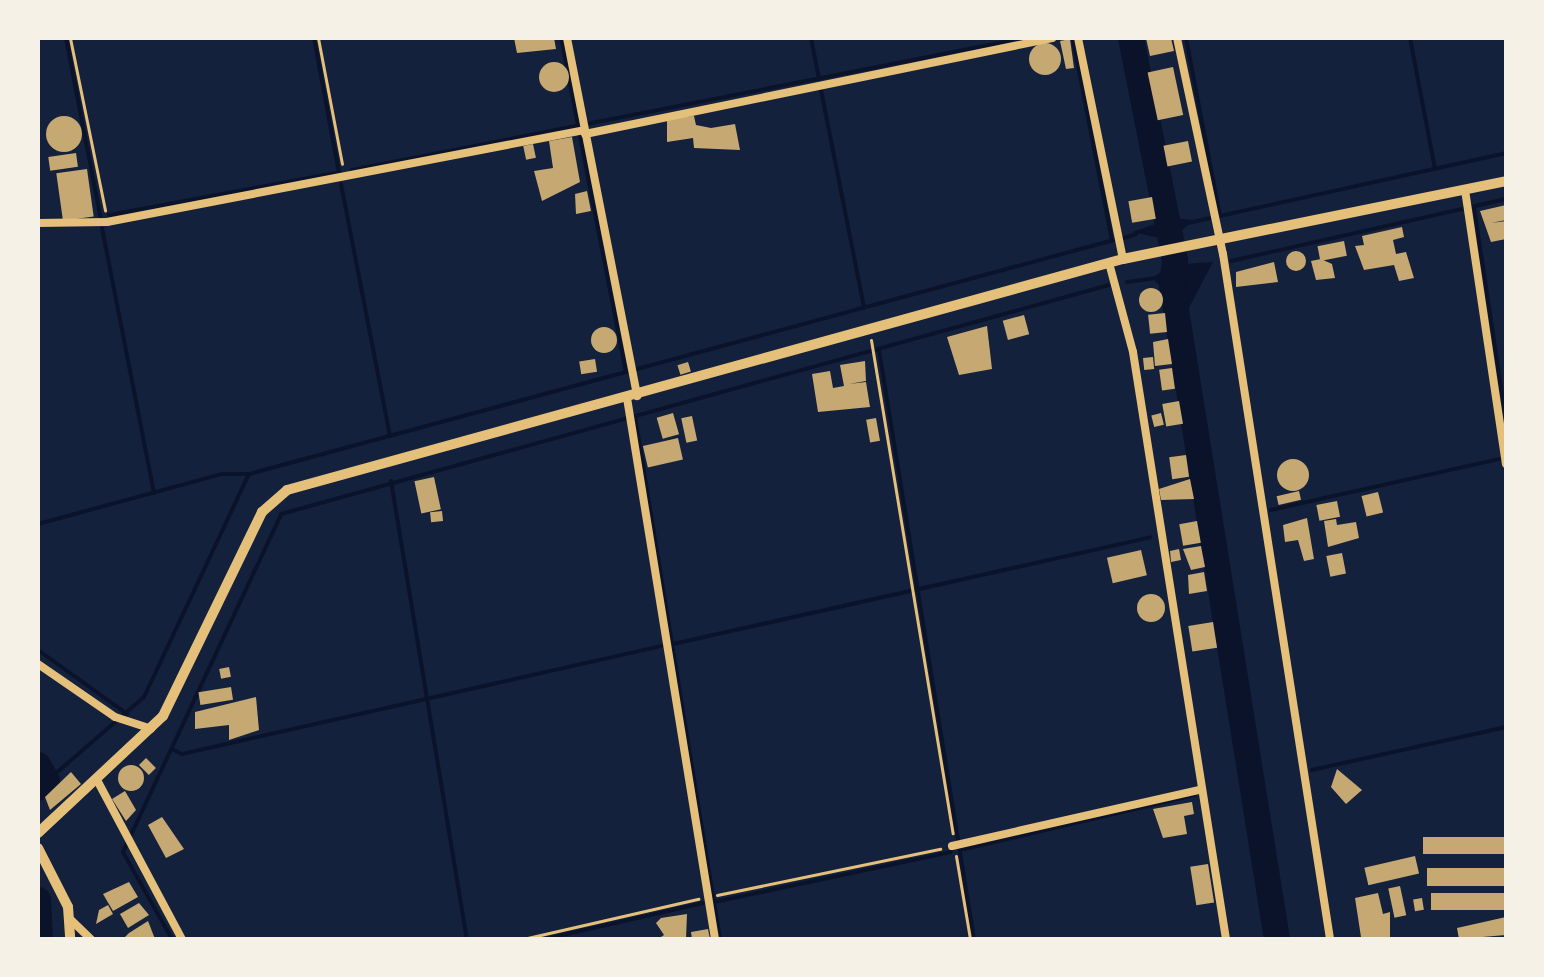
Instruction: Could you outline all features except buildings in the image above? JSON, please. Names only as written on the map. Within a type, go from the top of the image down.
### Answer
[{"type":"street","points":[[567,38],[582,129],[633,377],[630,417],[715,939]]},
{"type":"street","points":[[38,223],[107,222],[345,179],[582,129],[1052,38]]},
{"type":"street","points":[[1078,38],[1123,259]]},
{"type":"street","points":[[1177,38],[1217,241],[1330,939]]},
{"type":"street","points":[[38,833],[152,729],[172,703],[272,498],[1123,259],[1506,181]]},
{"type":"street","points":[[1465,190],[1505,460]]},
{"type":"street","points":[[1109,263],[1133,352],[1226,939]]},
{"type":"street","points":[[38,664],[115,717],[152,729]]},
{"type":"street","points":[[97,780],[182,939]]},
{"type":"street","points":[[956,845],[1202,789]]},
{"type":"street","points":[[38,848],[71,920],[91,939]]},
{"type":"street","points":[[70,939],[71,920]]},
{"type":"path","points":[[70,38],[107,222]]},
{"type":"path","points":[[318,38],[345,179]]},
{"type":"path","points":[[872,347],[970,939]]},
{"type":"path","points":[[719,895],[956,845]]},
{"type":"path","points":[[523,939],[708,897]]},
{"type":"water","points":[[1173,218],[1193,220],[1178,234],[1183,264],[1213,262],[1182,321],[1172,322],[1165,291],[1152,278],[1169,266],[1160,238],[1132,232]]},
{"type":"waterway","points":[[66,38],[101,219]]},
{"type":"waterway","points":[[314,38],[339,173]]},
{"type":"waterway","points":[[561,38],[626,372]]},
{"type":"waterway","points":[[811,38],[819,79]]},
{"type":"waterway","points":[[352,170],[1025,38]]},
{"type":"waterway","points":[[1131,38],[1175,261],[1172,285],[1277,939]]},
{"type":"waterway","points":[[1186,38],[1220,216]]},
{"type":"waterway","points":[[1410,38],[1435,169]]},
{"type":"waterway","points":[[1073,40],[1112,240]]},
{"type":"waterway","points":[[821,90],[864,307]]},
{"type":"waterway","points":[[1188,223],[1506,153]]},
{"type":"waterway","points":[[109,215],[340,172]]},
{"type":"waterway","points":[[341,184],[390,436]]},
{"type":"waterway","points":[[1231,261],[1506,199]]},
{"type":"waterway","points":[[1474,207],[1506,420]]},
{"type":"waterway","points":[[102,228],[154,493]]},
{"type":"waterway","points":[[1124,238],[1136,234]]},
{"type":"waterway","points":[[47,781],[144,697],[249,474],[1114,240]]},
{"type":"waterway","points":[[1127,282],[1156,278]]},
{"type":"waterway","points":[[172,939],[123,852],[281,514],[1109,285]]},
{"type":"waterway","points":[[879,350],[974,939]]},
{"type":"waterway","points":[[635,416],[720,939]]},
{"type":"waterway","points":[[1271,510],[1504,458]]},
{"type":"waterway","points":[[38,524],[222,474],[249,474]]},
{"type":"waterway","points":[[391,481],[467,939]]},
{"type":"waterway","points":[[673,644],[1150,537]]},
{"type":"waterway","points":[[172,749],[182,754],[662,646]]},
{"type":"waterway","points":[[38,650],[127,714]]},
{"type":"waterway","points":[[1312,770],[1506,727]]},
{"type":"waterway","points":[[38,765],[47,781],[38,788]]},
{"type":"waterway","points":[[960,850],[1195,795]]},
{"type":"waterway","points":[[714,902],[951,852]]},
{"type":"waterway","points":[[38,900],[40,939]]},
{"type":"waterway","points":[[545,939],[703,903]]}]
